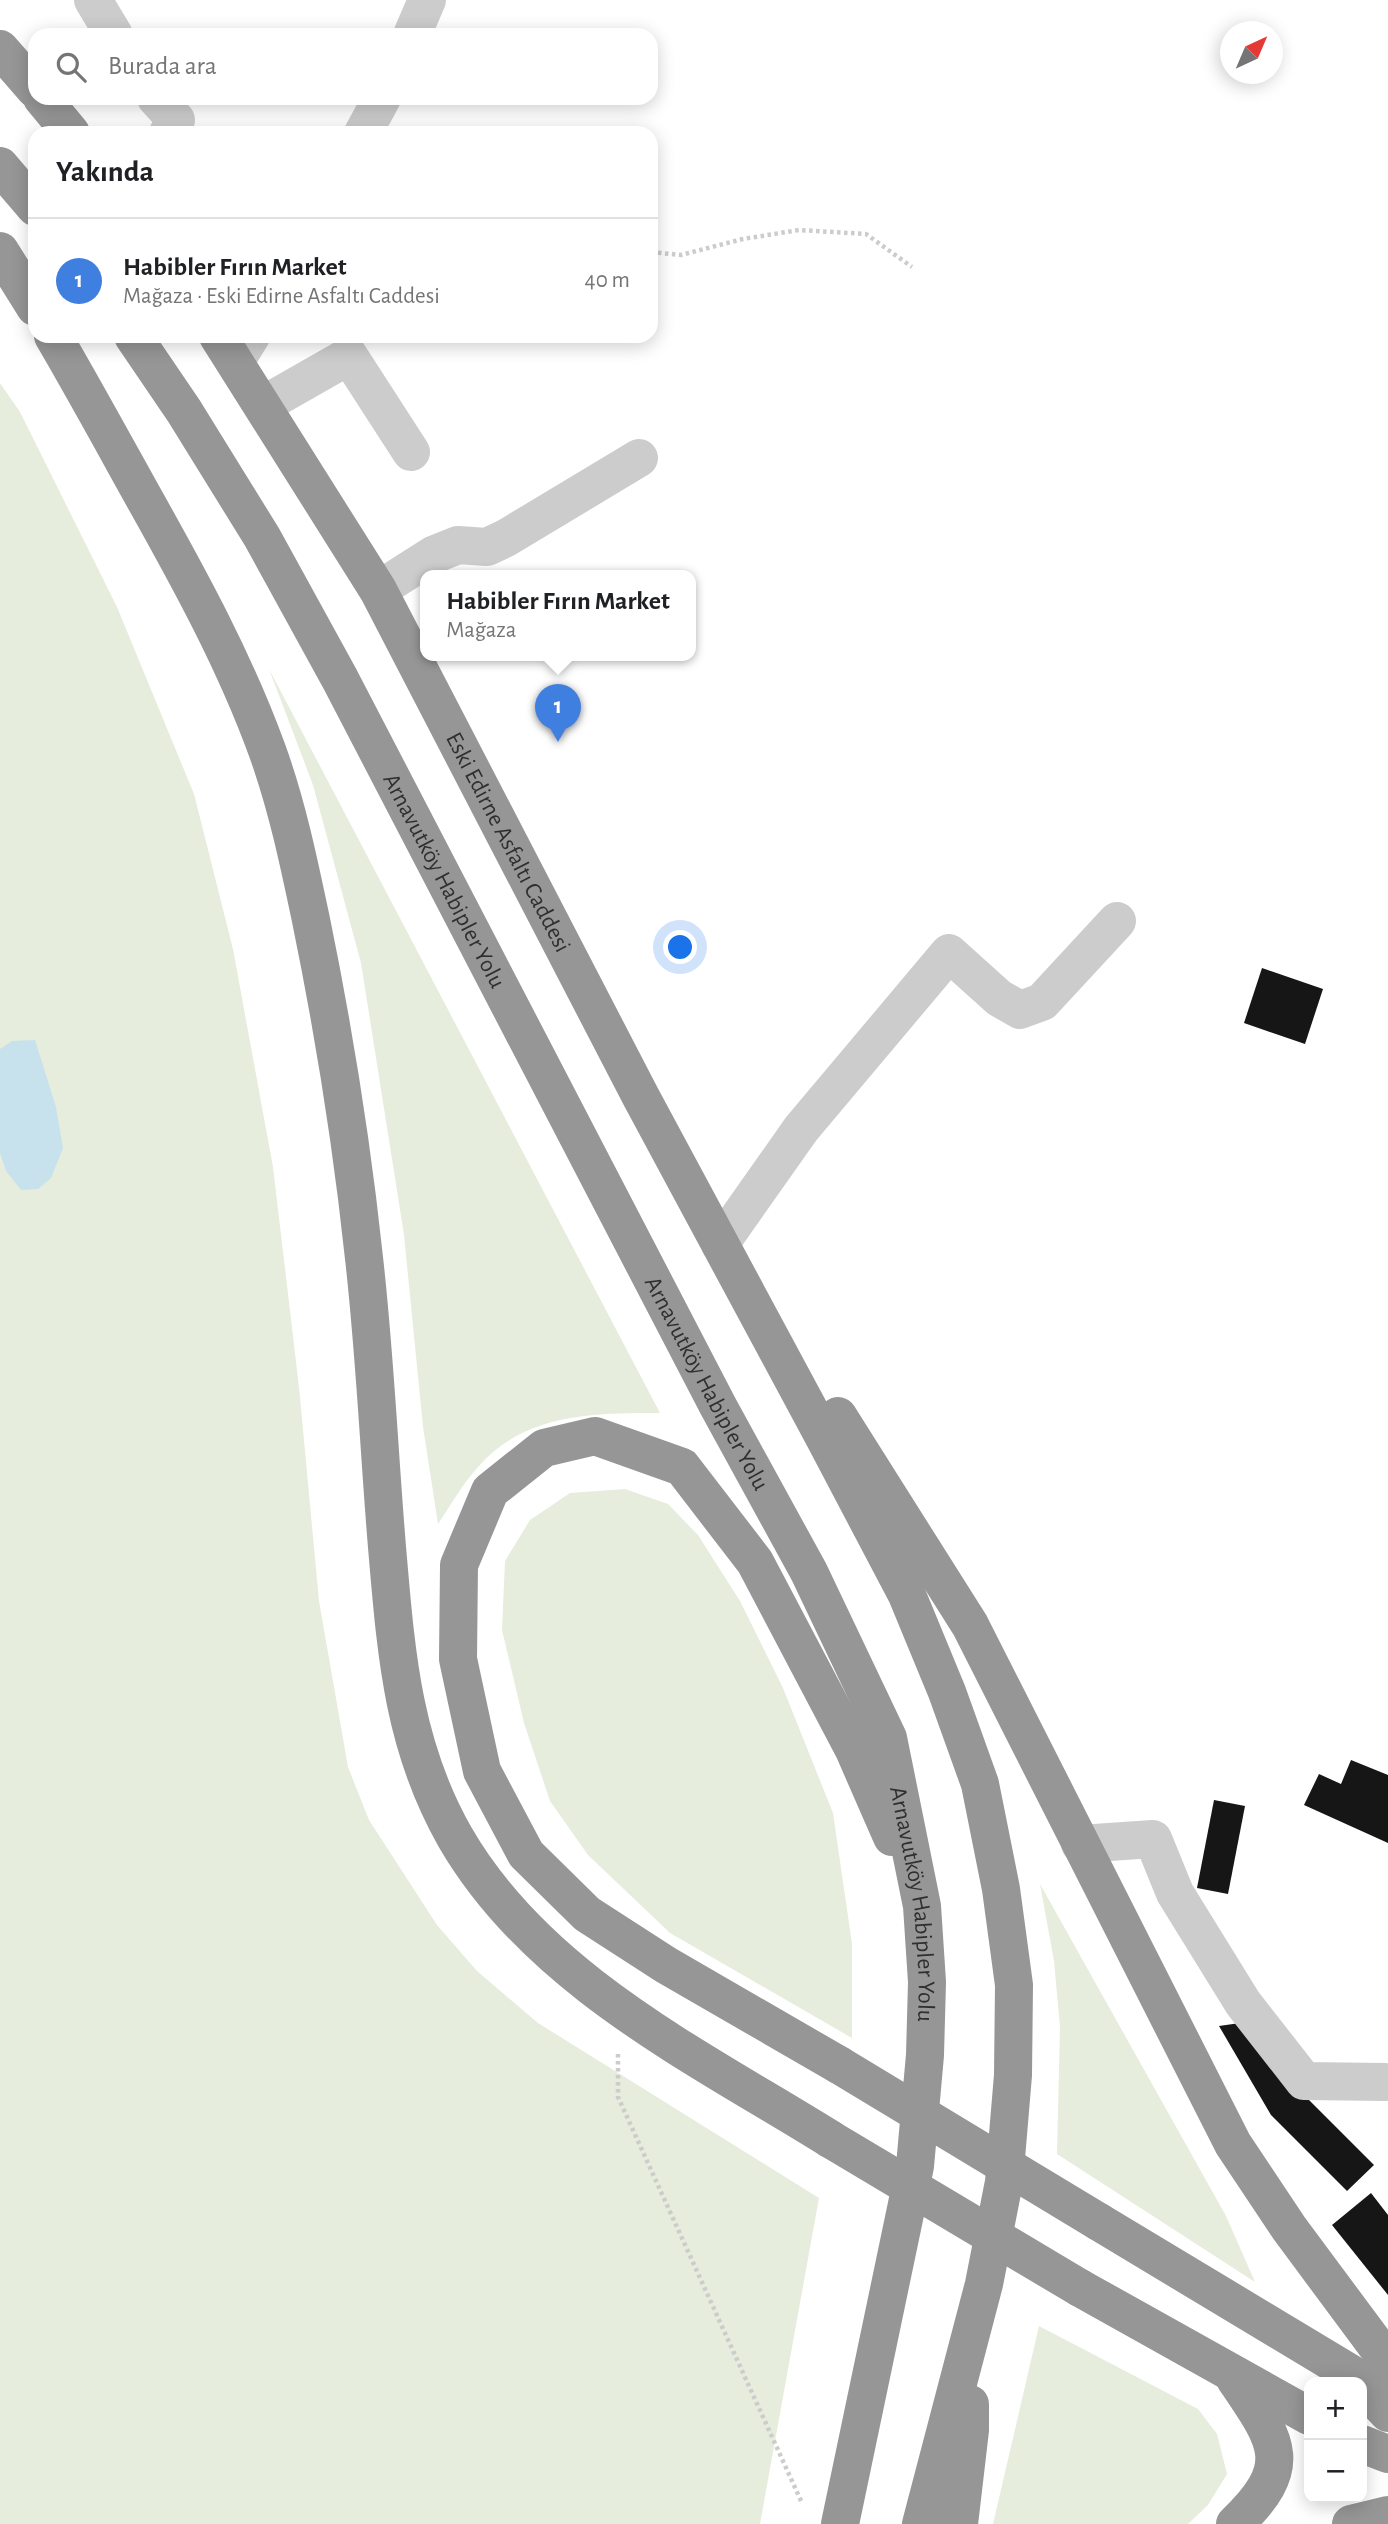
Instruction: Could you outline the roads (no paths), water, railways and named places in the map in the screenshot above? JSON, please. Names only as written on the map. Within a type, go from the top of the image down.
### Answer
[{"type":"highway","points":[[0,50],[28,81]]},
{"type":"highway","points":[[48,105],[65,126]]},
{"type":"highway","points":[[0,166],[28,199]]},
{"type":"highway","points":[[0,251],[28,296]]},
{"type":"highway","points":[[57,343],[184,570],[225,651],[267,751],[299,862],[324,985],[348,1127],[365,1260],[395,1645],[409,1724],[429,1788],[457,1839],[496,1898],[547,1950],[618,2008],[830,2139],[1080,2287],[1304,2413]]},
{"type":"highway","name":"Arnavutköy Habipler Yolu","points":[[138,343],[184,411],[262,537],[366,728],[718,1406],[809,1572],[888,1738],[922,1906],[927,1982],[925,2055],[915,2166],[823,2518]]},
{"type":"highway","name":"Eski Edirne Asfaltı Caddesi","points":[[235,345],[263,405],[377,590],[782,1359]]},
{"type":"highway","points":[[782,1359],[841,1418],[970,1625],[1233,2144],[1289,2228],[1378,2348],[1388,2366]]},
{"type":"highway","points":[[782,1359],[907,1595],[947,1692],[980,1784],[1001,1889],[1014,1985],[1013,2075],[1004,2182],[969,2366],[970,2430],[959,2524]]},
{"type":"highway","points":[[922,1906],[854,1750],[755,1562],[682,1467],[595,1437],[544,1448],[490,1491],[459,1565],[458,1658],[482,1771],[526,1854],[587,1913],[666,1965],[839,2065],[1354,2377]]},
{"type":"highway","points":[[921,2524],[984,2284]]},
{"type":"highway","points":[[1232,2374],[1267,2426],[1274,2449],[1273,2474],[1258,2502],[1235,2524]]},
{"type":"highway","points":[[1367,2391],[1388,2413]]},
{"type":"highway","points":[[1367,2446],[1388,2454]]},
{"type":"highway","points":[[1351,2524],[1388,2515]]},
{"type":"street","points":[[93,0],[110,28]]},
{"type":"street","points":[[415,28],[428,0]]},
{"type":"street","points":[[162,105],[176,120],[172,126]]},
{"type":"street","points":[[367,126],[378,105]]},
{"type":"street","points":[[263,405],[349,356],[411,452]]},
{"type":"street","points":[[377,590],[433,555],[458,545],[487,547],[506,538],[639,458]]},
{"type":"street","points":[[720,1244],[801,1129],[949,953],[999,998],[1020,1010],[1042,1002],[1117,921]]},
{"type":"street","points":[[1080,1844],[1153,1839],[1175,1893],[1243,2003],[1304,2081],[1385,2082]]},
{"type":"water","points":[[35,1040],[56,1107],[63,1148],[51,1178],[38,1189],[21,1190],[6,1171],[0,1153],[0,1049],[12,1041]]},
{"type":"place","name":"Habibler Fırın Market","points":[[558,742]]}]
